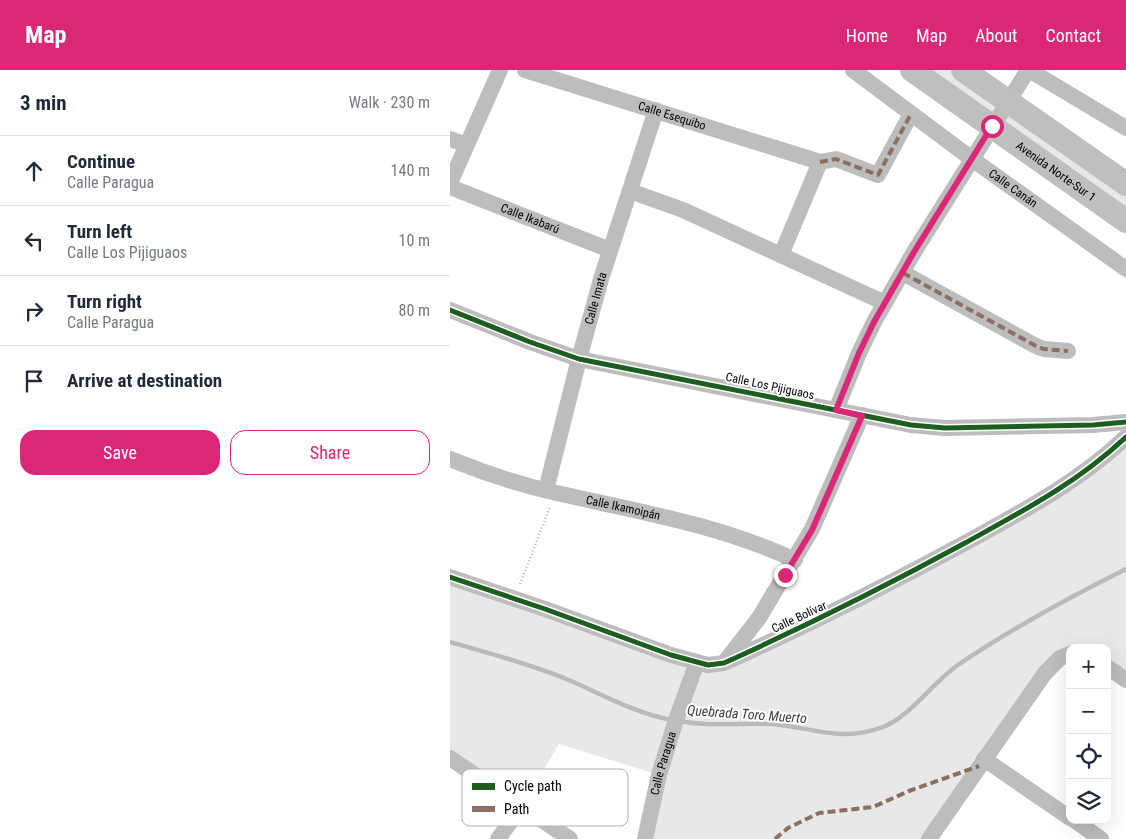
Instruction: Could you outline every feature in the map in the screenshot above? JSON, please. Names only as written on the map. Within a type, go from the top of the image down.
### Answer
[{"type":"main road","name":"Avenida Norte-Sur 1","points":[[912,70],[1126,222]]},
{"type":"main road","points":[[963,70],[1126,184]]},
{"type":"street","points":[[450,185],[500,70]]},
{"type":"street","name":"Calle Esequibo","points":[[525,70],[820,162],[836,159],[878,175],[911,114]]},
{"type":"street","name":"Calle Canán","points":[[853,70],[972,159],[1126,269]]},
{"type":"street","points":[[836,410],[859,353],[885,303],[1028,70],[1126,128]]},
{"type":"street","name":"Calle Imata","points":[[551,491],[579,358],[610,250],[656,110]]},
{"type":"street","points":[[450,139],[467,144]]},
{"type":"street","points":[[781,255],[820,162]]},
{"type":"street","name":"Calle Ikabarú","points":[[450,185],[610,250]]},
{"type":"street","points":[[630,191],[683,210],[885,303]]},
{"type":"street","points":[[903,273],[1036,346],[1044,349],[1068,351]]},
{"type":"street","name":"Calle Los Pijiguaos","points":[[450,310],[530,342],[579,358],[911,425],[946,428],[1126,422]]},
{"type":"street","points":[[724,663],[759,618],[812,530],[862,416]]},
{"type":"street","name":"Calle Bolívar","points":[[450,577],[671,655],[708,665],[724,663],[816,621],[920,568],[1027,509],[1078,478],[1126,437]]},
{"type":"street","name":"Calle Ikamoipán","points":[[450,459],[503,478],[551,491],[712,528],[795,560]]},
{"type":"street","points":[[928,839],[1050,666],[1066,656]]},
{"type":"street","name":"Calle Paragua","points":[[645,839],[659,774],[697,662]]},
{"type":"street","points":[[1111,670],[1126,680]]},
{"type":"street","points":[[450,758],[466,769]]},
{"type":"street","points":[[984,759],[1066,815]]},
{"type":"street","points":[[1080,824],[1101,839]]},
{"type":"street","points":[[498,839],[507,826]]},
{"type":"street","points":[[551,826],[570,839]]},
{"type":"path","points":[[514,599],[551,491]]},
{"type":"shaded area","points":[[912,70],[963,70],[1126,184],[1126,221]]},
{"type":"shaded area","points":[[1126,437],[1126,680],[1111,670],[1111,644],[1066,644],[1066,652],[929,839],[645,839],[659,775],[559,744],[544,769],[466,769],[450,758],[450,577],[708,665],[920,568]]},
{"type":"waterway","name":"Quebrada Toro Muerto","points":[[680,721],[714,724],[771,724],[839,734],[868,732],[883,727],[903,715],[949,672],[978,651],[1040,614],[1126,569]]},
{"type":"waterway","name":"Quebrada Toro Muerto","points":[[450,642],[536,668],[564,678],[630,708],[672,720]]},
{"type":"marked path","points":[[820,162],[836,159],[878,175],[911,114]]},
{"type":"marked path","points":[[903,273],[1036,346],[1044,349],[1068,351]]},
{"type":"marked path","points":[[775,839],[788,828],[819,813],[873,807],[909,791],[979,766]]},
{"type":"cycle path","points":[[450,310],[530,342],[579,359],[911,425],[945,428],[1093,425],[1126,422]]},
{"type":"cycle path","points":[[450,577],[671,655],[708,665],[724,663],[876,590],[1008,519],[1069,482],[1126,437]]},
{"type":"route","points":[[785,575],[812,530],[862,416],[836,410],[859,353],[874,322],[914,252],[992,126]]}]
